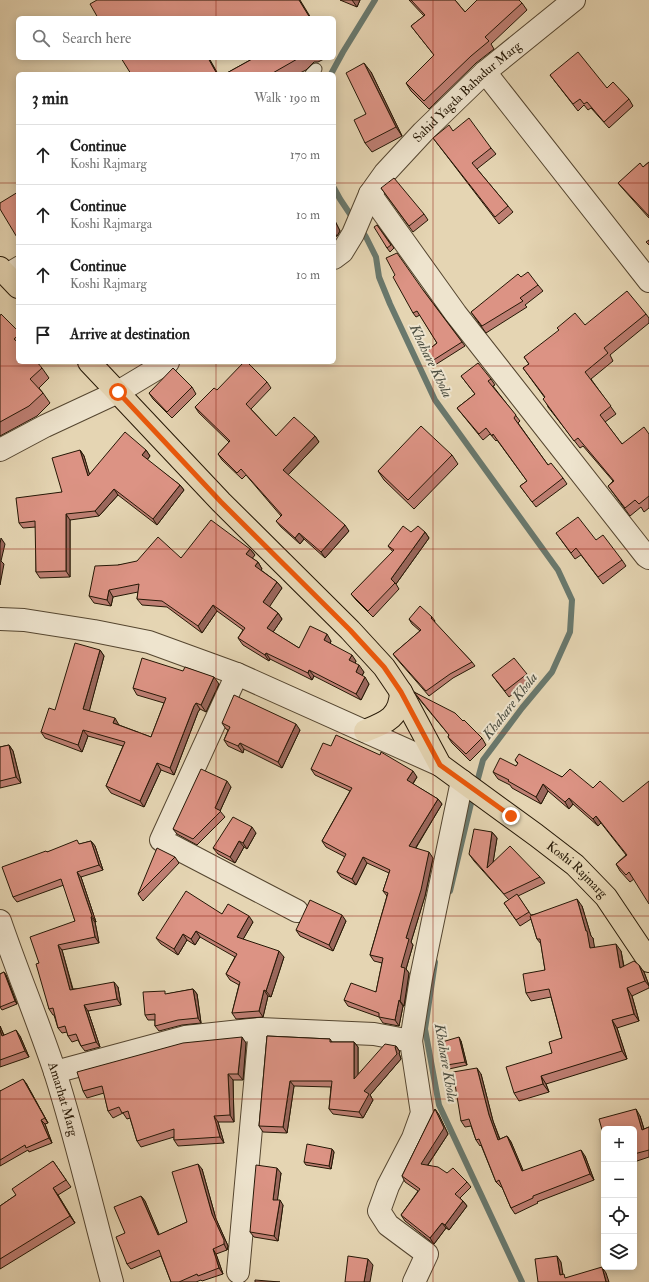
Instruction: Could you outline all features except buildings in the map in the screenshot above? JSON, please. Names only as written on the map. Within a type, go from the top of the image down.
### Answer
[{"type":"main road","points":[[7,267],[16,283]]},
{"type":"main road","points":[[91,364],[221,502],[350,630],[384,667],[401,692],[440,765],[464,782]]},
{"type":"main road","points":[[365,731],[389,720],[397,711],[401,703],[401,692]]},
{"type":"main road","name":"Koshi Rajmarg","points":[[464,782],[542,839],[575,866],[606,897],[633,935],[649,961]]},
{"type":"street","name":"Sahid Yagda Bahadur Marg","points":[[336,256],[342,252],[353,234],[367,199],[385,173],[423,132],[485,72],[574,0]]},
{"type":"street","points":[[485,72],[649,281]]},
{"type":"street","points":[[367,199],[649,558]]},
{"type":"street","points":[[0,450],[45,426],[118,392],[165,364]]},
{"type":"street","points":[[0,619],[24,620],[94,631],[149,642],[237,674],[440,765]]},
{"type":"street","points":[[237,674],[161,840],[297,911]]},
{"type":"street","points":[[414,1282],[427,1254],[388,1225],[379,1211],[388,1186],[413,1138],[422,1114],[411,1041],[421,978],[464,782]]},
{"type":"street","name":"Amarhat Marg","points":[[0,921],[25,986],[55,1072],[112,1282]]},
{"type":"street","points":[[55,1072],[185,1037],[260,1029],[374,1034],[411,1041]]},
{"type":"street","points":[[238,1272],[260,1029]]},
{"type":"waterway","name":"Khahare Khola","points":[[332,72],[375,0]]},
{"type":"waterway","name":"Khahare Khola","points":[[336,192],[354,220]]},
{"type":"waterway","name":"Khahare Khola","points":[[361,229],[376,257],[379,277],[390,304],[435,400],[558,570],[572,600],[570,632],[552,672],[522,708],[483,760],[476,786]]},
{"type":"waterway","name":"Khahare Khola","points":[[450,891],[473,795]]},
{"type":"waterway","name":"Khahare Khola","points":[[435,962],[425,1029],[439,1105],[522,1282]]},
{"type":"route","points":[[118,392],[221,502],[350,630],[384,667],[401,692],[440,765],[511,816]]}]
